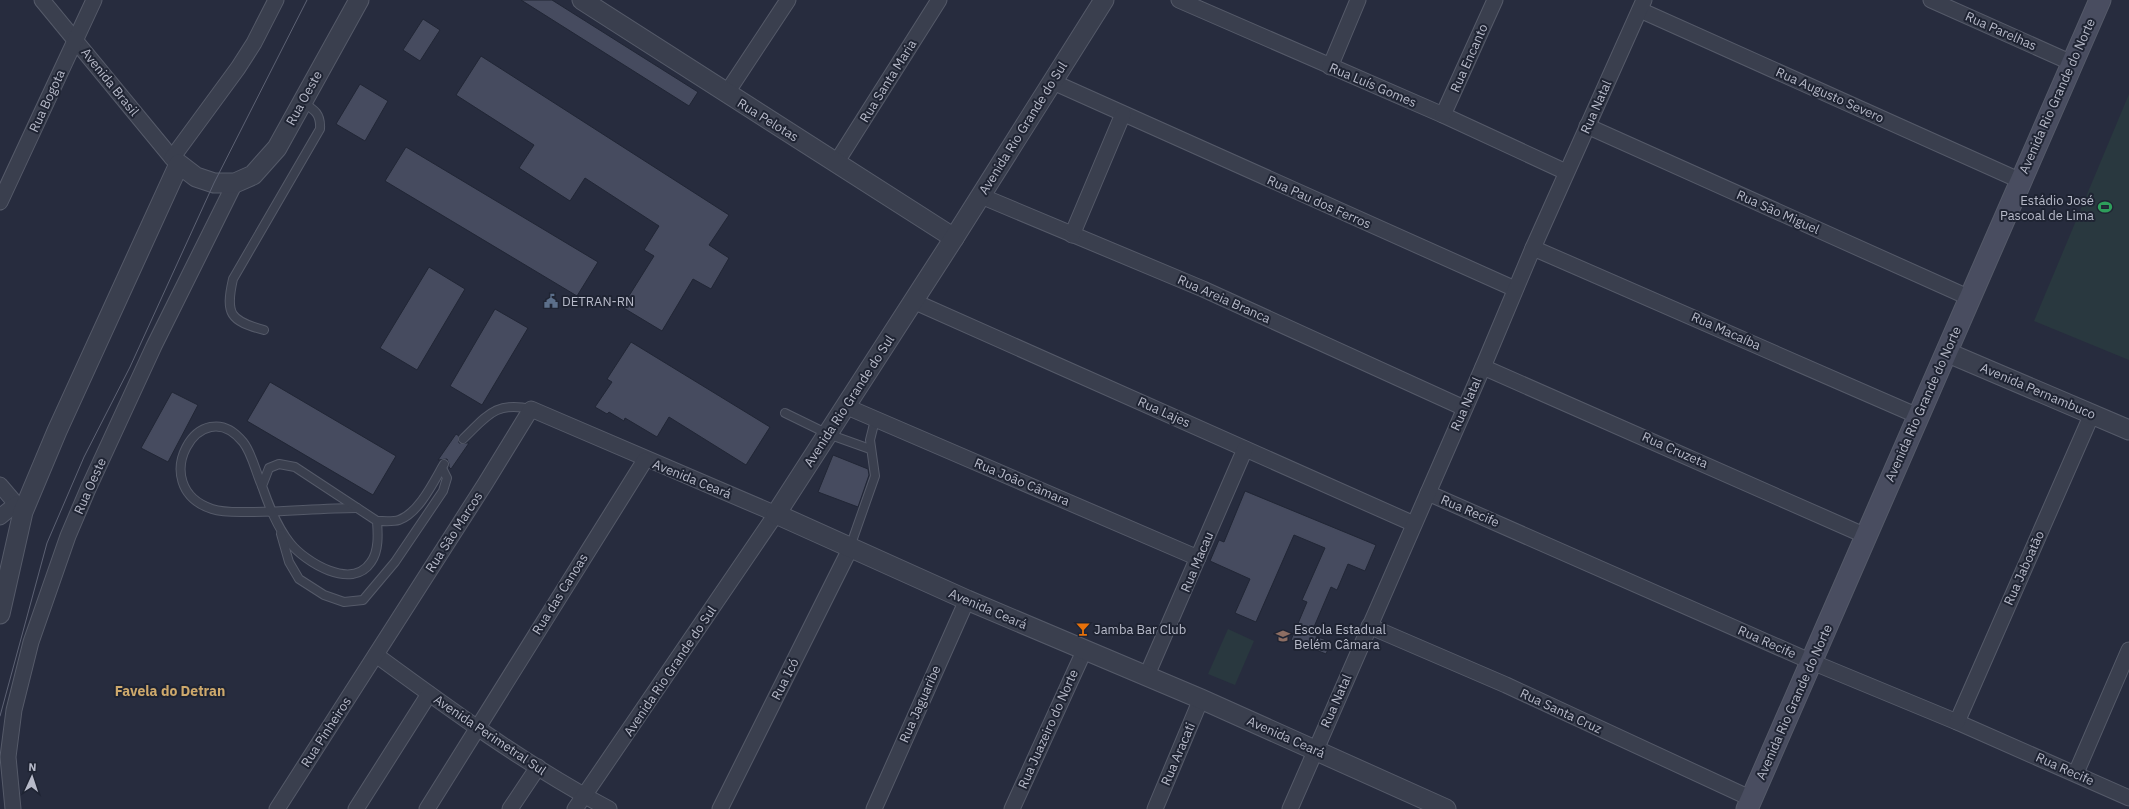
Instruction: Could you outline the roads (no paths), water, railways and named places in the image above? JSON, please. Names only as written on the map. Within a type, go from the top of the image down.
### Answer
[{"type":"main road","name":"Avenida Rio Grande do Norte","points":[[1750,804],[2100,0]]},
{"type":"street","name":"Avenida Brasil","points":[[42,0],[175,161]]},
{"type":"street","name":"Rua Bogota","points":[[0,202],[94,0]]},
{"type":"street","points":[[0,614],[19,508],[57,431],[175,161],[238,68],[254,42],[276,0]]},
{"type":"street","name":"Rua Oeste","points":[[175,161],[196,177],[214,183],[235,183],[254,175],[277,148],[359,0]]},
{"type":"street","name":"Rua Pelotas","points":[[582,0],[726,94],[954,238]]},
{"type":"street","points":[[726,94],[788,0]]},
{"type":"street","name":"Rua Santa Maria","points":[[836,163],[939,0]]},
{"type":"street","name":"Avenida Rio Grande do Sul","points":[[575,809],[776,514],[914,301],[1104,0]]},
{"type":"street","name":"Rua Luís Gomes","points":[[1179,0],[1443,116],[1566,172]]},
{"type":"street","points":[[1330,67],[1358,0]]},
{"type":"street","name":"Rua Encanto","points":[[1443,116],[1495,0]]},
{"type":"street","name":"Rua Parelhas","points":[[1931,0],[2072,62]]},
{"type":"street","name":"Rua Natal","points":[[1290,809],[1483,367],[1566,172],[1642,5]]},
{"type":"street","name":"Rua Augusto Severo","points":[[1642,5],[2020,181]]},
{"type":"street","name":"Rua Pau dos Ferros","points":[[1053,82],[1515,290]]},
{"type":"street","points":[[1072,235],[1123,114]]},
{"type":"street","name":"Rua São Miguel","points":[[1587,126],[1970,298]]},
{"type":"street","name":"Rua Oeste","points":[[13,809],[8,757],[14,710],[31,642],[68,536],[154,346],[235,183]]},
{"type":"street","name":"Rua Areia Branca","points":[[981,196],[1203,289],[1464,408]]},
{"type":"street","name":"Rua Macaíba","points":[[1533,248],[1918,416]]},
{"type":"street","name":"Rua Lajes","points":[[914,301],[1414,524]]},
{"type":"street","name":"Avenida Pernambuco","points":[[1946,352],[2129,430]]},
{"type":"street","name":"Rua Cruzeta","points":[[1483,367],[1866,536]]},
{"type":"street","name":"Rua João Câmara","points":[[846,406],[875,420],[1198,558]]},
{"type":"street","name":"Avenida Ceará","points":[[531,409],[644,460],[776,514],[850,549],[967,600],[1147,675],[1315,750],[1439,808]]},
{"type":"street","name":"Rua São Marcos","points":[[376,654],[485,484],[531,409]]},
{"type":"street","name":"Rua Jaboatão","points":[[1957,722],[2092,414]]},
{"type":"street","name":"Rua Macau","points":[[1147,675],[1245,449]]},
{"type":"street","name":"Rua das Canoas","points":[[427,809],[644,460]]},
{"type":"street","points":[[0,485],[19,508]]},
{"type":"street","name":"Rua Recife","points":[[1428,493],[1812,662],[1957,722],[2129,798]]},
{"type":"street","points":[[0,517],[19,508]]},
{"type":"street","name":"Rua Icó","points":[[720,809],[850,549]]},
{"type":"street","name":"Rua Jaguaribe","points":[[874,809],[967,600]]},
{"type":"street","name":"Rua Santa Cruz","points":[[1369,626],[1506,685],[1750,804]]},
{"type":"street","name":"Rua Juazeiro do Norte","points":[[1012,809],[1085,649]]},
{"type":"street","points":[[2076,774],[2129,650]]},
{"type":"street","name":"Avenida Perimetral Sul","points":[[376,654],[476,728],[584,796],[609,809]]},
{"type":"street","name":"Rua Pinheiros","points":[[277,809],[376,654]]},
{"type":"street","points":[[356,809],[429,694]]},
{"type":"street","name":"Rua Aracati","points":[[1155,809],[1201,699]]},
{"type":"street","points":[[510,809],[538,767]]},
{"type":"lane","points":[[264,330],[245,325],[234,318],[230,306],[230,293],[233,279],[320,129],[319,115],[315,110],[302,102]]},
{"type":"lane","points":[[463,438],[487,415],[498,409],[514,405],[531,409]]},
{"type":"lane","points":[[785,413],[828,434],[870,449]]},
{"type":"lane","points":[[850,549],[875,476],[875,466],[870,449],[870,440],[875,420]]},
{"type":"lane","points":[[262,486],[269,468],[280,464],[295,468],[377,520],[399,520],[413,512],[443,466],[447,478],[443,491],[395,562],[363,600],[344,602],[324,595],[299,579],[289,562],[280,529],[273,512],[262,486],[244,443],[231,431],[216,426],[207,426],[196,434],[184,450],[180,467],[185,488],[191,496],[202,505],[225,512],[273,512],[357,508]]},
{"type":"lane","points":[[280,529],[290,543],[306,558],[323,568],[348,574],[365,569],[371,562],[378,537],[377,520]]},
{"type":"tram line","points":[[0,716],[47,543],[84,457],[130,367],[214,183],[307,0]]},
{"type":"place","name":"Estádio José Pascoal de Lima","points":[[2105,207]]},
{"type":"place","name":"DETRAN-RN","points":[[551,301]]},
{"type":"place","name":"Jamba Bar Club","points":[[1083,629]]},
{"type":"place","name":"Escola Estadual Belém Câmara","points":[[1283,636]]},
{"type":"district","name":"Favela do Detran","points":[[170,691]]}]
